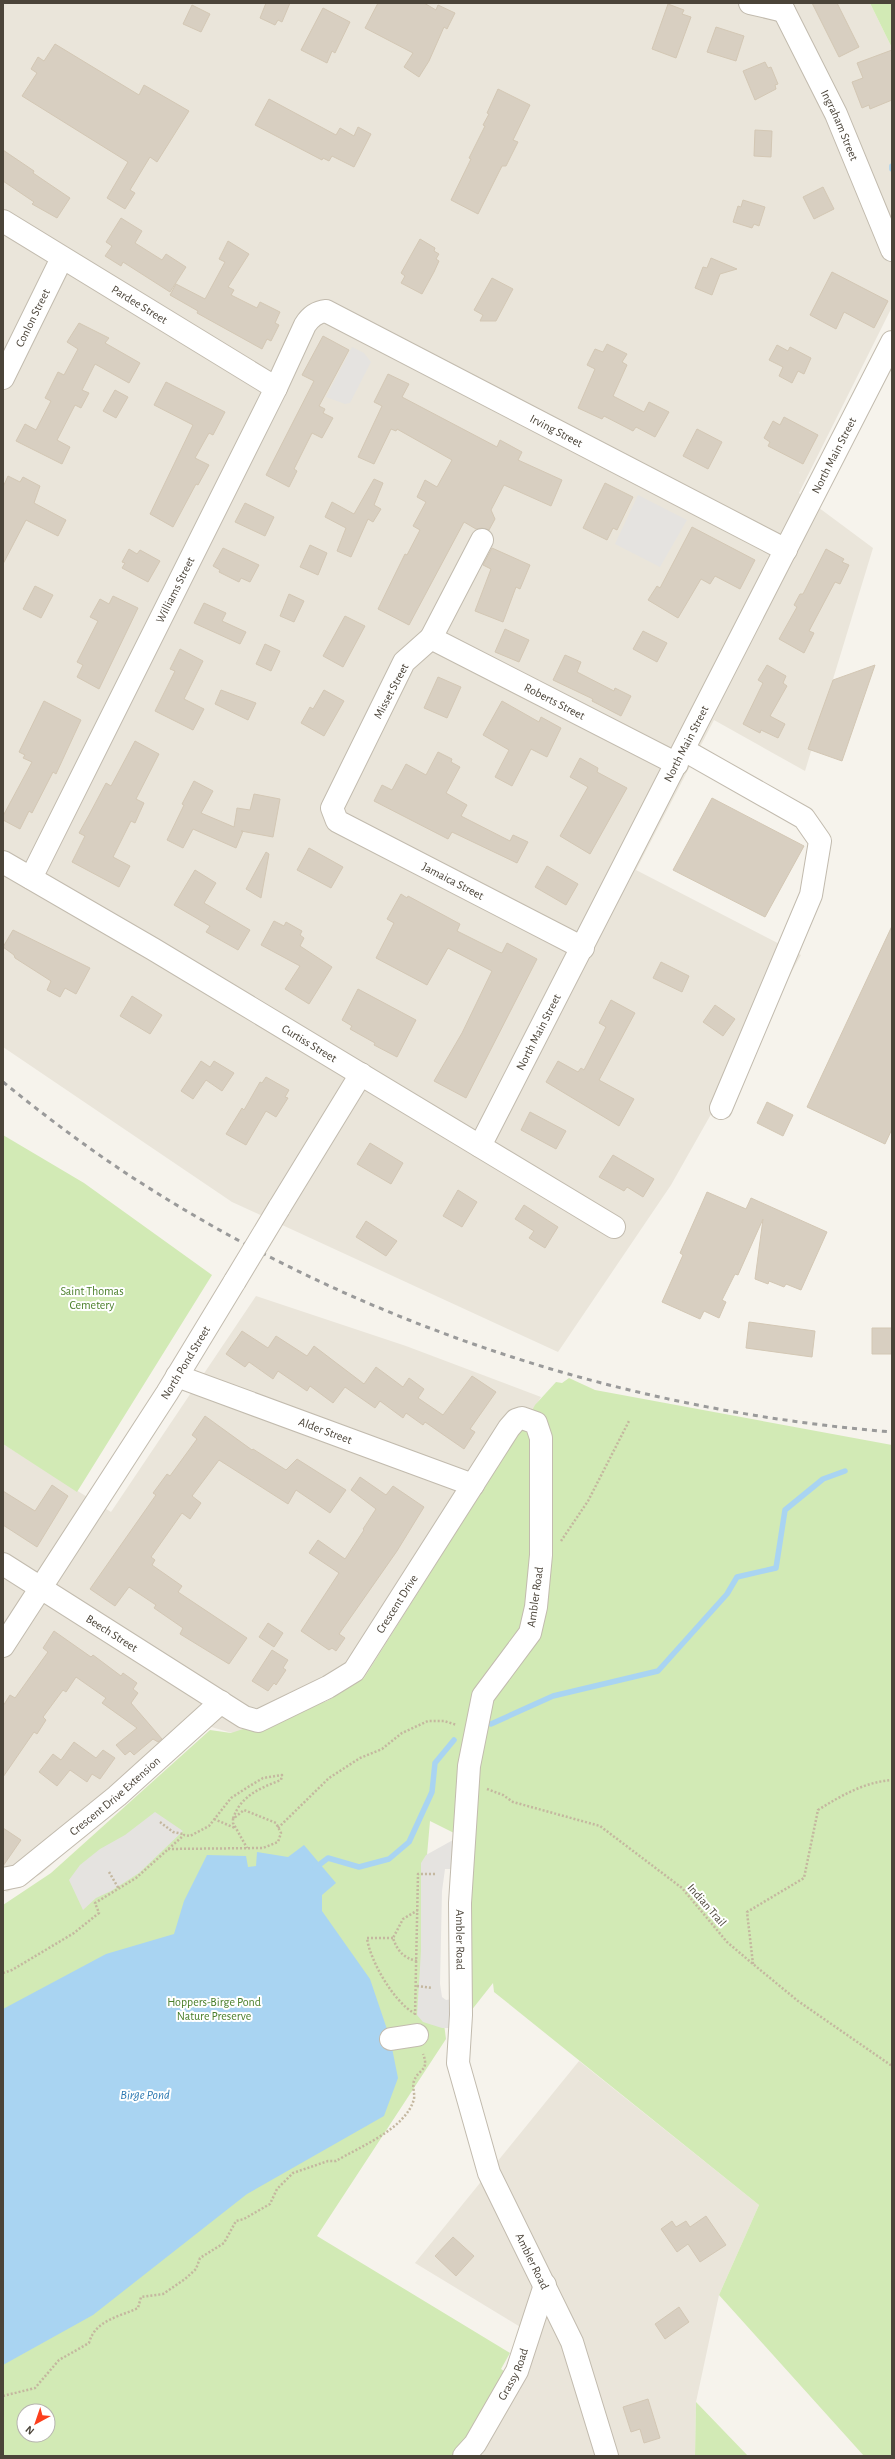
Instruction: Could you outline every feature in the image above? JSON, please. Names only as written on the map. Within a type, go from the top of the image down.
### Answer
[{"type":"street","points":[[750,3],[782,7]]},
{"type":"street","name":"Ingraham Street","points":[[782,7],[836,114],[892,250]]},
{"type":"street","name":"Pardee Street","points":[[3,221],[276,388]]},
{"type":"street","name":"Conlon Street","points":[[3,378],[62,258]]},
{"type":"street","name":"Williams Street","points":[[31,878],[276,388],[305,325],[315,315],[326,311]]},
{"type":"street","name":"Irving Street","points":[[326,311],[786,550]]},
{"type":"street","name":"North Main Street","points":[[480,1146],[681,757],[892,342]]},
{"type":"street","name":"Misset Street","points":[[332,808],[404,662],[431,638],[482,540]]},
{"type":"street","name":"Roberts Street","points":[[431,638],[681,757],[804,818],[820,841],[811,895],[721,1108]]},
{"type":"street","name":"Jamaica Street","points":[[332,808],[337,821],[583,948]]},
{"type":"street","name":"Curtiss Street","points":[[3,862],[361,1074],[614,1227]]},
{"type":"street","name":"North Pond Street","points":[[3,1646],[177,1376],[361,1074]]},
{"type":"street","name":"Alder Street","points":[[177,1376],[473,1485]]},
{"type":"street","name":"Crescent Drive","points":[[221,1702],[244,1717],[258,1721],[328,1687],[354,1671],[513,1423],[519,1419],[526,1418]]},
{"type":"street","name":"Ambler Road","points":[[526,1418],[536,1423],[541,1438],[541,1555],[536,1607],[530,1633],[483,1696],[475,1735],[468,1788],[460,1903],[460,2015],[458,2063],[489,2172],[572,2342],[607,2456]]},
{"type":"street","name":"Beech Street","points":[[3,1564],[221,1702]]},
{"type":"street","name":"Crescent Drive Extension","points":[[3,1879],[18,1876],[104,1806],[221,1702]]},
{"type":"street","points":[[391,2038],[417,2035]]},
{"type":"street","name":"Grassy Road","points":[[464,2456],[475,2444],[517,2371],[545,2285]]},
{"type":"path","points":[[541,1555],[560,1543],[576,1522],[629,1421]]},
{"type":"path","points":[[278,1828],[329,1778],[360,1758],[382,1749],[402,1733],[428,1721],[444,1721],[475,1735]]},
{"type":"path","points":[[160,1822],[173,1832],[190,1836],[200,1832],[214,1819],[231,1798],[263,1778],[282,1775],[281,1780],[265,1786],[244,1798],[239,1803],[232,1819],[235,1828],[247,1848]]},
{"type":"path","points":[[753,1964],[747,1912],[804,1878],[818,1810],[840,1796],[875,1781],[892,1780]]},
{"type":"path","name":"Indian Trail","points":[[468,1788],[491,1789],[513,1802],[600,1826],[682,1888],[727,1942],[753,1964],[798,2000],[892,2066]]},
{"type":"path","points":[[165,1850],[171,1848],[263,1848],[278,1842],[281,1833],[276,1823],[268,1818],[244,1810],[232,1819]]},
{"type":"path","points":[[214,1819],[235,1828]]},
{"type":"path","points":[[3,1972],[12,1970],[74,1933],[99,1913],[95,1903],[136,1878],[165,1850],[184,1835]]},
{"type":"path","points":[[109,1872],[119,1889]]},
{"type":"path","points":[[393,1938],[367,1938],[368,1948],[385,1981],[403,2006],[414,2013],[417,1986],[418,1874],[435,1874]]},
{"type":"path","points":[[417,1961],[405,1957],[397,1949],[393,1938],[403,1920],[418,1910]]},
{"type":"path","points":[[417,1986],[432,1988]]},
{"type":"path","points":[[3,2396],[35,2388],[59,2360],[89,2343],[91,2335],[103,2322],[138,2308],[141,2297],[154,2294],[163,2294],[184,2279],[196,2269],[200,2258],[224,2243],[236,2221],[255,2213],[270,2204],[277,2189],[292,2173],[328,2161],[336,2161],[378,2140],[408,2112],[414,2098],[413,2087],[415,2079],[422,2072],[426,2060],[417,2035]]},
{"type":"shaded area","points":[[3,3],[870,3],[892,48],[892,307],[799,493],[873,548],[805,771],[714,720],[636,870],[801,955],[671,1185],[558,1352],[232,1202],[3,1047]]},
{"type":"shaded area","points":[[352,347],[364,353],[371,362],[350,403],[345,404],[326,397]]},
{"type":"shaded area","points":[[638,495],[687,520],[660,567],[615,544]]},
{"type":"shaded area","points":[[256,1296],[406,1346],[541,1397],[364,1678],[256,1740],[208,1726],[41,1874],[7,1892],[3,1890],[3,1444],[111,1512]]},
{"type":"shaded area","points":[[155,1812],[183,1831],[139,1873],[111,1891],[96,1898],[83,1910],[69,1880],[80,1865],[100,1849],[125,1835]]},
{"type":"shaded area","points":[[453,1840],[451,1869],[445,1869],[442,1891],[440,1984],[442,1997],[446,2000],[452,1999],[450,2028],[442,2028],[423,2022],[417,2015],[421,1951],[421,1863],[426,1855]]},
{"type":"shaded area","points":[[579,2061],[759,2205],[719,2295],[696,2402],[695,2456],[457,2456],[487,2426],[522,2328],[415,2263]]},
{"type":"green space","points":[[870,3],[892,3],[892,48]]},
{"type":"green space","name":"Saint Thomas Cemetery","points":[[3,1135],[84,1183],[212,1275],[77,1492],[3,1444]]},
{"type":"green space","name":"Hoppers-Birge Pond Nature Preserve","points":[[569,1378],[595,1390],[892,1445],[892,2456],[864,2456],[719,2295],[759,2205],[494,1992],[493,1983],[463,2021],[454,1833],[430,1821],[425,1878],[446,2039],[317,2236],[510,2353],[501,2369],[514,2378],[457,2456],[3,2456],[3,1905],[51,1873],[210,1730],[231,1733],[327,1701],[364,1678],[482,1491],[511,1436],[527,1420],[535,1405],[556,1382],[562,1383]]},
{"type":"green space","points":[[696,2402],[748,2456],[695,2456]]},
{"type":"water","name":"Birge Pond","points":[[304,1845],[336,1883],[322,1895],[322,1911],[370,1979],[390,2038],[398,2078],[384,2116],[247,2194],[93,2315],[3,2365],[3,2009],[106,1954],[174,1934],[184,1901],[207,1855],[246,1856],[248,1867],[256,1866],[257,1852],[288,1857]]},
{"type":"building","points":[[266,3],[290,3],[282,22],[278,20],[275,25],[260,18]]},
{"type":"building","points":[[378,3],[424,3],[436,10],[438,5],[455,13],[447,29],[444,27],[429,61],[419,77],[404,67],[413,53],[365,28]]},
{"type":"building","points":[[812,3],[837,3],[859,47],[839,57]]},
{"type":"building","points":[[668,4],[684,10],[682,14],[691,17],[676,58],[652,49]]},
{"type":"building","points":[[192,5],[210,14],[201,32],[183,24]]},
{"type":"building","points":[[323,8],[350,22],[335,53],[332,51],[327,63],[301,50]]},
{"type":"building","points":[[716,27],[744,36],[736,61],[707,52]]},
{"type":"building","points":[[55,44],[139,95],[144,85],[189,111],[157,162],[150,157],[130,190],[135,193],[125,209],[107,198],[128,162],[22,96],[37,73],[31,69],[38,57],[44,61]]},
{"type":"building","points":[[892,50],[892,100],[870,109],[869,105],[862,108],[852,82],[863,78],[857,63]]},
{"type":"building","points":[[765,62],[768,68],[771,67],[778,84],[775,85],[776,89],[755,100],[743,71]]},
{"type":"building","points":[[498,89],[530,105],[513,140],[518,142],[506,166],[502,166],[478,214],[451,200],[485,126],[483,125],[489,114],[487,113]]},
{"type":"building","points":[[269,99],[336,135],[340,128],[354,136],[358,127],[371,134],[354,167],[332,156],[329,161],[323,158],[322,160],[255,125]]},
{"type":"building","points":[[755,130],[772,131],[771,157],[754,156]]},
{"type":"building","points":[[3,150],[34,171],[33,173],[70,198],[57,218],[32,204],[34,202],[3,181]]},
{"type":"building","points":[[823,187],[834,209],[814,219],[803,197]]},
{"type":"building","points":[[743,200],[765,207],[759,226],[754,224],[752,228],[733,222],[738,206],[741,207]]},
{"type":"building","points":[[121,218],[142,231],[135,243],[162,260],[166,254],[186,267],[170,292],[123,262],[121,266],[105,256],[112,246],[106,242]]},
{"type":"building","points":[[420,239],[435,248],[434,251],[439,254],[436,259],[439,261],[422,294],[401,283],[405,276],[401,273]]},
{"type":"building","points":[[228,241],[249,254],[228,287],[234,290],[231,295],[257,308],[260,302],[280,312],[275,323],[279,325],[271,341],[267,339],[262,349],[197,313],[198,311],[170,295],[176,284],[205,299],[225,262],[219,259]]},
{"type":"building","points":[[711,258],[737,269],[720,274],[712,295],[695,288],[703,267],[707,268]]},
{"type":"building","points":[[832,272],[888,301],[874,328],[844,312],[836,329],[810,315]]},
{"type":"building","points":[[492,278],[513,289],[496,321],[480,321],[483,315],[474,310]]},
{"type":"building","points":[[79,323],[109,338],[105,343],[140,363],[129,383],[95,364],[82,390],[89,393],[81,408],[75,405],[57,440],[70,447],[62,464],[16,441],[25,424],[36,430],[51,401],[45,398],[58,372],[64,375],[78,349],[67,342]]},
{"type":"building","points":[[323,336],[349,350],[319,406],[325,409],[323,413],[333,418],[322,438],[312,433],[294,469],[297,471],[289,487],[266,475],[314,381],[302,375]]},
{"type":"building","points":[[607,344],[627,354],[622,362],[627,365],[613,396],[644,412],[649,402],[669,412],[655,437],[636,427],[633,431],[604,416],[602,419],[578,408],[595,369],[587,365],[595,349],[603,352]]},
{"type":"building","points":[[777,345],[788,351],[790,347],[811,358],[804,374],[798,371],[792,383],[779,376],[783,367],[769,360]]},
{"type":"building","points":[[388,374],[409,384],[402,397],[497,447],[500,440],[522,452],[518,460],[562,480],[551,506],[504,485],[491,510],[495,519],[489,530],[482,528],[476,529],[464,522],[409,625],[378,609],[405,554],[407,555],[420,530],[413,526],[426,502],[417,497],[425,480],[437,487],[452,460],[397,429],[396,431],[391,429],[374,464],[358,457],[382,406],[374,402]]},
{"type":"building","points":[[166,382],[225,412],[213,435],[209,433],[195,458],[209,465],[198,485],[196,484],[173,527],[150,514],[193,425],[154,405]]},
{"type":"building","points":[[115,390],[128,397],[116,418],[103,411]]},
{"type":"building","points":[[784,417],[818,435],[803,464],[768,446],[770,442],[764,438],[773,421],[780,425]]},
{"type":"building","points":[[697,429],[722,442],[708,469],[683,456]]},
{"type":"building","points":[[8,476],[20,482],[23,477],[40,486],[34,503],[66,520],[58,536],[26,520],[3,564],[3,487]]},
{"type":"building","points":[[374,479],[383,483],[374,505],[381,509],[373,522],[368,519],[351,557],[337,551],[346,528],[325,517],[332,502],[354,514]]},
{"type":"building","points":[[605,483],[633,497],[617,530],[613,528],[607,540],[583,528]]},
{"type":"building","points":[[245,503],[274,517],[265,536],[235,522]]},
{"type":"building","points":[[692,527],[755,560],[740,589],[715,576],[710,584],[701,579],[678,618],[648,600],[657,586],[660,588]]},
{"type":"building","points":[[310,545],[327,553],[318,575],[300,567]]},
{"type":"building","points":[[223,548],[259,565],[250,582],[241,578],[239,582],[219,572],[220,570],[213,566]]},
{"type":"building","points":[[492,548],[530,565],[520,589],[516,587],[503,622],[475,611],[491,569],[483,565]]},
{"type":"building","points":[[129,549],[137,554],[140,550],[160,561],[148,582],[122,568],[125,563],[122,562]]},
{"type":"building","points":[[826,549],[844,559],[842,562],[849,565],[840,584],[835,582],[809,631],[814,633],[804,653],[779,639],[797,607],[794,605],[800,594],[803,594]]},
{"type":"building","points":[[35,586],[53,595],[41,618],[23,609]]},
{"type":"building","points":[[289,594],[304,601],[294,622],[280,616]]},
{"type":"building","points":[[113,596],[138,608],[99,689],[77,677],[83,665],[77,662],[98,621],[90,617],[100,599],[109,604]]},
{"type":"building","points":[[204,603],[226,613],[222,621],[246,632],[240,644],[194,623]]},
{"type":"building","points":[[345,616],[365,626],[343,667],[323,656]]},
{"type":"building","points":[[505,629],[529,640],[519,662],[495,652]]},
{"type":"building","points":[[643,631],[667,643],[657,662],[633,649]]},
{"type":"building","points":[[265,644],[280,651],[271,671],[256,664]]},
{"type":"building","points":[[180,649],[203,661],[184,699],[204,709],[193,730],[155,711],[175,671],[170,669]]},
{"type":"building","points":[[565,655],[581,662],[577,672],[614,691],[615,688],[631,696],[621,716],[592,701],[593,699],[553,680]]},
{"type":"building","points":[[767,665],[786,676],[783,683],[787,686],[770,716],[785,724],[778,738],[761,730],[760,733],[743,724],[763,683],[758,680]]},
{"type":"building","points":[[875,665],[842,761],[808,749],[833,680]]},
{"type":"building","points":[[438,677],[461,687],[447,718],[424,708]]},
{"type":"building","points":[[221,690],[256,703],[248,720],[215,704]]},
{"type":"building","points":[[324,690],[344,701],[324,736],[301,723],[310,707],[313,709]]},
{"type":"building","points":[[44,701],[81,720],[56,774],[53,772],[32,813],[29,811],[20,829],[3,820],[3,816],[32,762],[23,758],[25,755],[19,752]]},
{"type":"building","points":[[502,701],[539,722],[541,717],[561,728],[547,757],[531,749],[512,786],[495,777],[509,750],[483,735]]},
{"type":"building","points":[[135,741],[159,754],[136,799],[144,803],[135,823],[131,821],[113,857],[130,866],[119,887],[72,862],[85,836],[79,833],[106,783],[111,786]]},
{"type":"building","points":[[438,752],[452,759],[451,762],[460,767],[446,793],[467,805],[461,816],[510,841],[513,835],[528,842],[517,863],[452,832],[448,839],[374,801],[382,785],[392,790],[406,764],[426,775]]},
{"type":"building","points":[[580,758],[598,768],[597,772],[627,788],[590,854],[560,836],[588,787],[570,777]]},
{"type":"building","points":[[194,781],[213,791],[201,813],[234,827],[237,808],[250,810],[254,794],[280,799],[273,837],[243,831],[236,848],[193,829],[183,848],[167,840],[184,805],[182,804]]},
{"type":"building","points":[[712,798],[804,846],[765,917],[673,870]]},
{"type":"building","points":[[309,848],[343,867],[331,888],[297,870]]},
{"type":"building","points":[[266,852],[269,854],[261,898],[246,889]]},
{"type":"building","points":[[547,866],[578,884],[566,905],[535,887]]},
{"type":"building","points":[[195,870],[216,883],[204,903],[250,930],[238,950],[206,932],[210,926],[174,905]]},
{"type":"building","points":[[401,894],[407,898],[408,896],[460,924],[457,931],[499,952],[502,953],[507,943],[537,959],[466,1098],[434,1081],[462,1033],[492,971],[448,948],[427,985],[376,958],[394,923],[387,919]]},
{"type":"building","points":[[274,921],[284,926],[286,922],[302,931],[300,935],[304,938],[300,946],[332,967],[309,1004],[285,989],[300,966],[261,945]]},
{"type":"building","points":[[892,926],[892,1129],[885,1144],[807,1107]]},
{"type":"building","points":[[13,930],[90,968],[76,994],[65,988],[60,997],[47,990],[51,981],[15,958],[14,955],[3,947]]},
{"type":"building","points":[[661,962],[689,976],[682,992],[653,978]]},
{"type":"building","points":[[358,989],[416,1020],[397,1057],[374,1045],[375,1043],[350,1029],[352,1026],[342,1020]]},
{"type":"building","points":[[132,996],[162,1015],[150,1034],[120,1016]]},
{"type":"building","points":[[611,1000],[635,1013],[599,1080],[634,1099],[619,1126],[546,1082],[558,1061],[578,1072],[581,1068],[584,1070],[606,1027],[599,1023]]},
{"type":"building","points":[[715,1005],[735,1019],[723,1036],[703,1022]]},
{"type":"building","points":[[201,1061],[210,1067],[214,1061],[234,1073],[222,1091],[206,1080],[193,1099],[181,1091]]},
{"type":"building","points":[[266,1077],[289,1090],[285,1097],[288,1098],[276,1117],[266,1111],[246,1145],[226,1134],[242,1108],[244,1110],[260,1082],[262,1083]]},
{"type":"building","points":[[767,1102],[793,1115],[783,1136],[757,1123]]},
{"type":"building","points":[[530,1112],[566,1131],[556,1149],[521,1130]]},
{"type":"building","points":[[370,1143],[403,1163],[391,1184],[357,1164]]},
{"type":"building","points":[[613,1155],[654,1179],[643,1197],[627,1187],[624,1191],[599,1177]]},
{"type":"building","points":[[458,1190],[477,1202],[462,1227],[443,1216]]},
{"type":"building","points":[[707,1192],[746,1209],[751,1198],[827,1232],[801,1290],[786,1284],[784,1287],[769,1281],[768,1284],[755,1279],[763,1219],[738,1275],[735,1274],[722,1300],[726,1302],[719,1318],[704,1311],[700,1319],[662,1302],[683,1255],[680,1253]]},
{"type":"building","points":[[524,1205],[558,1227],[545,1248],[529,1238],[534,1231],[515,1219]]},
{"type":"building","points":[[366,1221],[397,1241],[386,1256],[356,1237]]},
{"type":"building","points":[[749,1322],[815,1331],[812,1357],[746,1348]]},
{"type":"building","points":[[872,1328],[892,1328],[892,1354],[872,1354]]},
{"type":"building","points":[[242,1331],[268,1348],[276,1336],[307,1356],[314,1346],[364,1384],[376,1367],[403,1387],[409,1378],[424,1389],[418,1398],[443,1415],[472,1376],[496,1392],[470,1429],[475,1432],[464,1449],[425,1422],[423,1425],[406,1413],[403,1418],[380,1401],[375,1408],[345,1387],[333,1403],[310,1386],[307,1391],[278,1371],[273,1379],[249,1362],[245,1367],[226,1354]]},
{"type":"building","points":[[205,1416],[252,1450],[253,1449],[286,1470],[297,1459],[346,1490],[330,1513],[296,1490],[288,1504],[219,1460],[192,1496],[201,1503],[190,1519],[182,1513],[151,1557],[155,1560],[152,1565],[182,1586],[178,1592],[247,1638],[229,1664],[180,1634],[183,1628],[154,1608],[156,1605],[129,1587],[115,1606],[90,1589],[156,1495],[153,1493],[167,1474],[170,1476],[197,1439],[192,1435]]},
{"type":"building","points":[[360,1477],[386,1495],[393,1486],[424,1507],[397,1551],[339,1634],[345,1638],[336,1651],[332,1648],[329,1650],[301,1631],[339,1573],[309,1553],[318,1540],[345,1559],[376,1509],[351,1490]]},
{"type":"building","points":[[52,1485],[68,1496],[37,1547],[3,1525],[3,1491],[35,1511]]},
{"type":"building","points":[[268,1623],[283,1633],[274,1647],[259,1637]]},
{"type":"building","points":[[54,1631],[91,1657],[93,1655],[121,1676],[123,1673],[137,1683],[133,1689],[138,1693],[131,1703],[162,1739],[158,1742],[153,1739],[134,1755],[130,1751],[125,1755],[116,1745],[137,1728],[102,1703],[106,1698],[76,1677],[66,1692],[63,1690],[43,1717],[46,1720],[37,1734],[34,1732],[3,1777],[3,1706],[10,1695],[15,1698],[48,1652],[43,1648]]},
{"type":"building","points":[[272,1650],[288,1660],[283,1668],[286,1670],[276,1685],[274,1683],[268,1691],[252,1681]]},
{"type":"building","points":[[74,1742],[96,1758],[103,1750],[115,1758],[100,1779],[92,1774],[87,1782],[70,1770],[57,1786],[39,1772],[53,1754],[61,1760]]},
{"type":"building","points":[[3,1828],[21,1840],[3,1866]]},
{"type":"building","points":[[706,2216],[726,2245],[700,2262],[688,2244],[677,2252],[661,2229],[672,2221],[676,2227],[686,2221],[690,2227]]},
{"type":"building","points":[[453,2237],[474,2256],[456,2276],[435,2256]]},
{"type":"building","points":[[679,2307],[689,2322],[665,2339],[655,2324]]},
{"type":"building","points":[[648,2399],[660,2438],[644,2443],[640,2429],[631,2432],[623,2407]]},
{"type":"waterway","points":[[491,1724],[553,1696],[658,1671],[727,1594],[737,1577],[776,1568],[785,1510],[823,1479],[845,1471]]},
{"type":"waterway","points":[[315,1868],[328,1858],[359,1867],[389,1859],[409,1842],[432,1792],[435,1763],[454,1740]]},
{"type":"railway","points":[[3,1082],[56,1124],[111,1163],[149,1188],[234,1238],[322,1283],[413,1322],[506,1355],[601,1383],[697,1405],[794,1421],[892,1432]]}]
